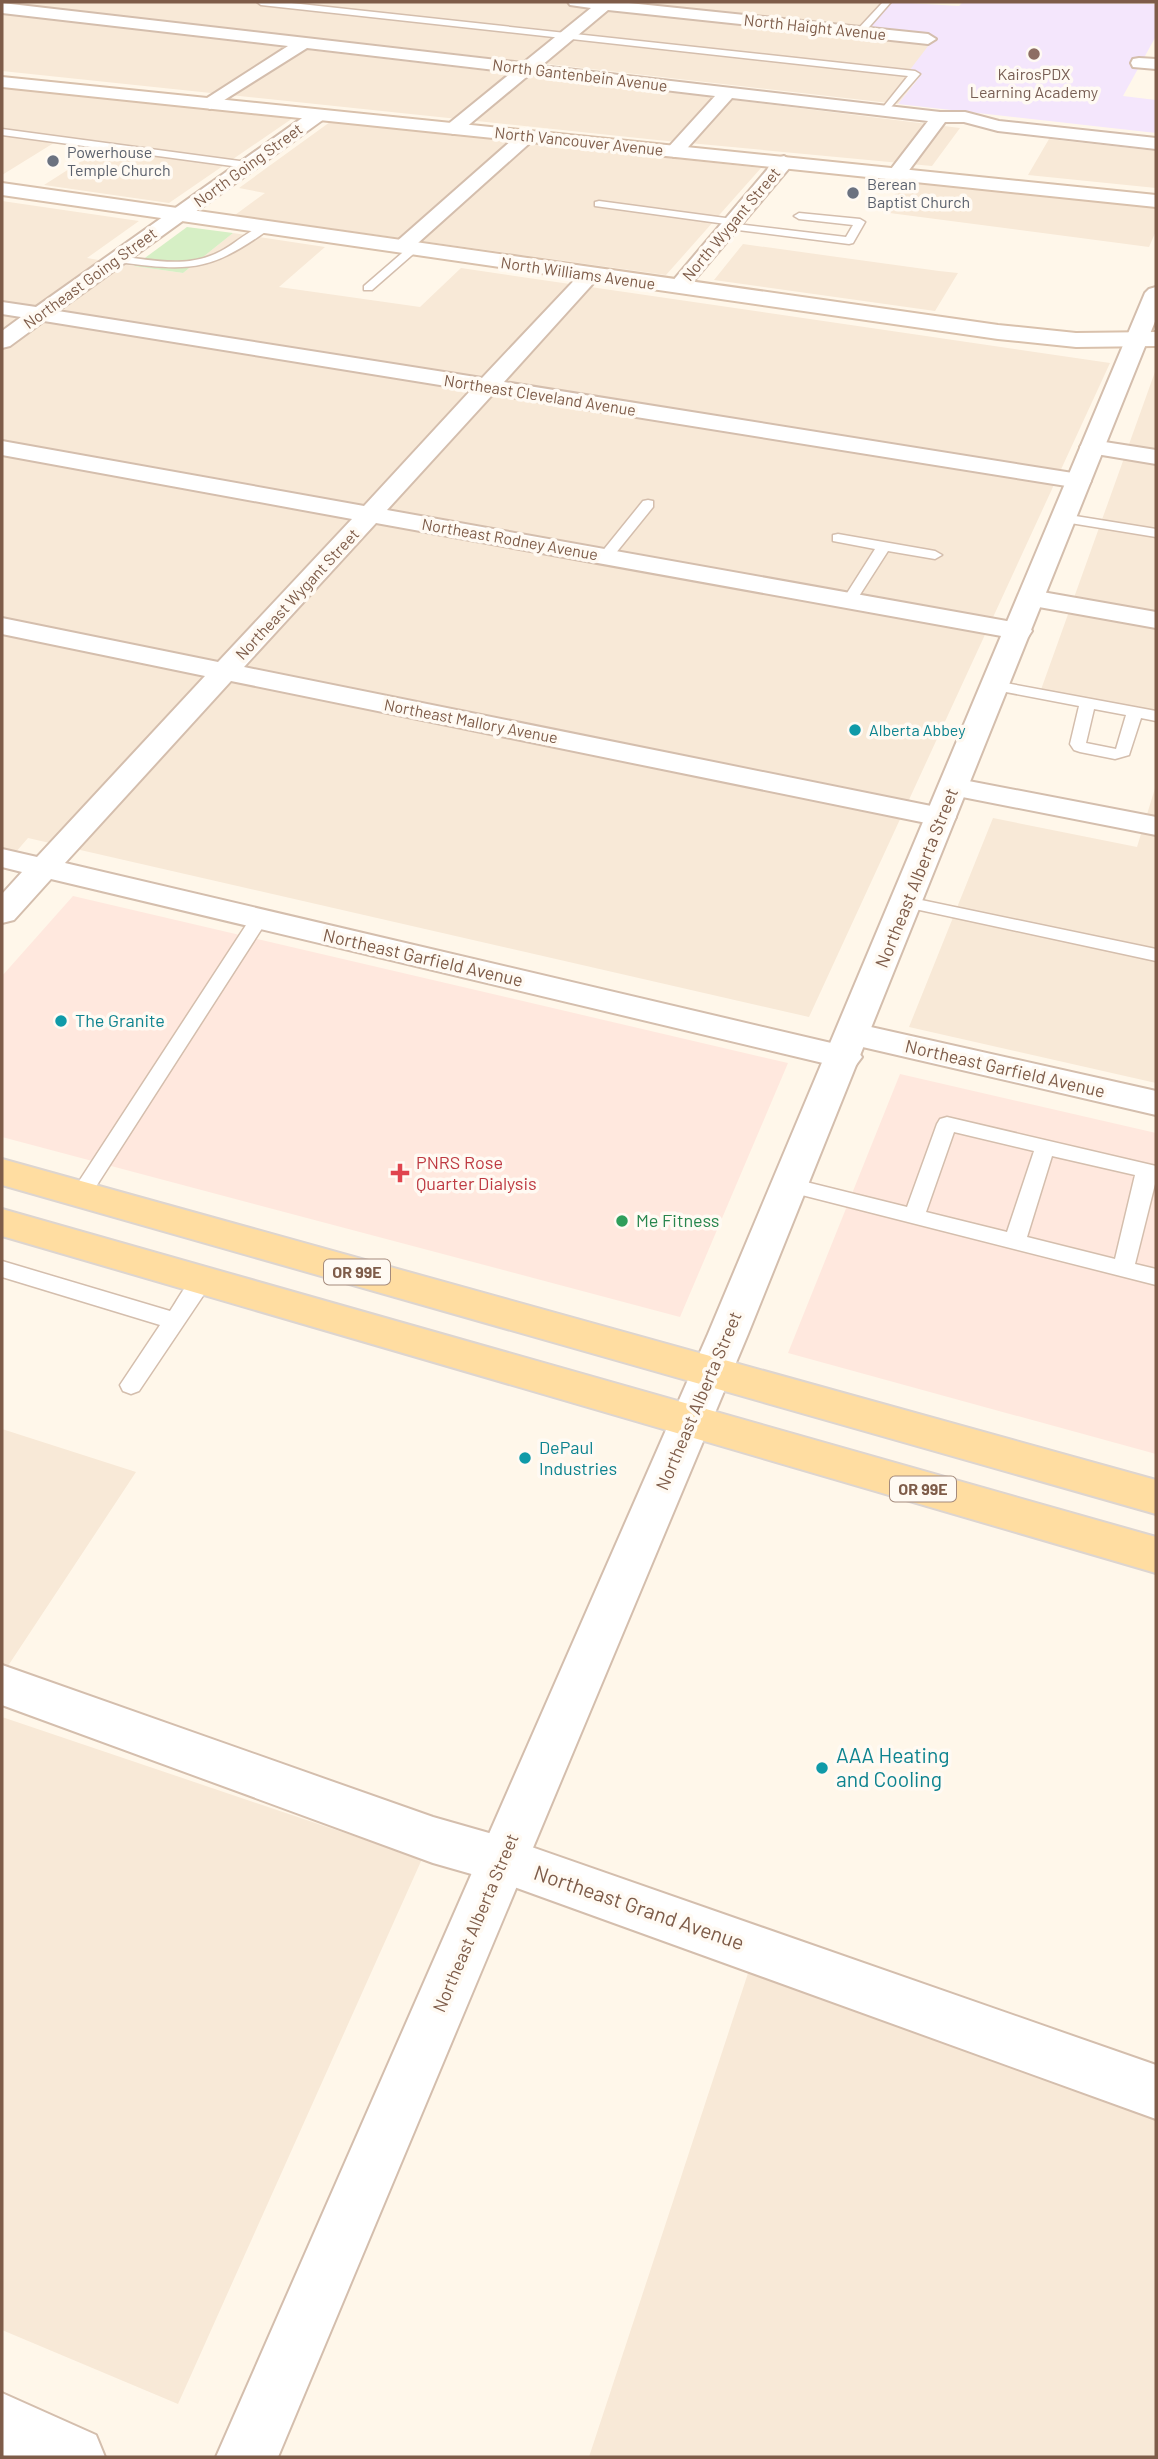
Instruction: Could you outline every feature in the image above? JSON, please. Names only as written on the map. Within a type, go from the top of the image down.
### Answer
[{"type":"main road","name":"OR 99E","points":[[2,1172],[1156,1497]]},
{"type":"main road","name":"OR 99E","points":[[2,1223],[1156,1556]]},
{"type":"street","name":"North Haight Avenue","points":[[576,2],[606,3],[928,39]]},
{"type":"street","points":[[453,129],[606,3]]},
{"type":"street","name":"North Gantenbein Avenue","points":[[2,8],[885,111],[964,117],[998,125],[1156,144]]},
{"type":"street","points":[[210,104],[304,43]]},
{"type":"street","name":"North Vancouver Avenue","points":[[2,82],[1156,201]]},
{"type":"street","points":[[674,151],[728,92]]},
{"type":"street","name":"North Going Street","points":[[177,215],[318,115]]},
{"type":"street","points":[[897,173],[940,117]]},
{"type":"street","points":[[407,248],[527,136]]},
{"type":"street","name":"North Wygant Street","points":[[678,287],[784,162]]},
{"type":"street","name":"North Williams Avenue","points":[[2,190],[1035,337],[1111,341],[1147,339]]},
{"type":"street","name":"Northeast Going Street","points":[[2,341],[177,215]]},
{"type":"street","name":"Northeast Wygant Street","points":[[2,913],[591,274]]},
{"type":"street","name":"Northeast Alberta Street","points":[[247,2457],[849,1046],[1092,447],[1147,339],[1156,293]]},
{"type":"street","name":"Northeast Cleveland Avenue","points":[[2,308],[1079,481]]},
{"type":"street","points":[[1092,447],[1156,457]]},
{"type":"street","name":"Northeast Rodney Avenue","points":[[2,448],[1017,631]]},
{"type":"street","points":[[1031,598],[1156,620]]},
{"type":"street","name":"Northeast Mallory Avenue","points":[[2,626],[225,671],[947,802],[1156,826]]},
{"type":"street","name":"Northeast Garfield Avenue","points":[[2,858],[259,919],[849,1046],[1156,1103]]},
{"type":"street","name":"Northeast Grand Avenue","points":[[2,1685],[440,1843],[503,1860],[1156,2092]]},
{"type":"street","points":[[2,2423],[74,2457]]},
{"type":"lane","points":[[261,2],[915,74],[885,111]]},
{"type":"lane","points":[[860,32],[887,2]]},
{"type":"lane","points":[[2,132],[247,165]]},
{"type":"lane","points":[[599,204],[849,241],[860,222],[799,216]]},
{"type":"lane","points":[[117,259],[187,268],[200,266],[235,249],[264,228]]},
{"type":"lane","points":[[368,288],[407,248]]},
{"type":"lane","points":[[606,556],[648,503]]},
{"type":"lane","points":[[1063,518],[1156,533]]},
{"type":"lane","points":[[838,538],[935,555]]},
{"type":"lane","points":[[849,601],[884,546]]},
{"type":"lane","points":[[995,686],[1156,716]]},
{"type":"lane","points":[[1088,703],[1078,744],[1080,747],[1103,752],[1123,752],[1135,712]]},
{"type":"lane","points":[[907,902],[1156,955]]},
{"type":"lane","points":[[81,1194],[259,919]]},
{"type":"lane","points":[[914,1216],[947,1124],[1151,1172],[1124,1269]]},
{"type":"lane","points":[[1016,1241],[1045,1147]]},
{"type":"lane","points":[[790,1185],[1156,1277]]},
{"type":"lane","points":[[2,1269],[175,1321]]},
{"type":"lane","points":[[131,1385],[202,1281]]},
{"type":"shaded area","points":[[2,2],[892,2],[868,29],[936,37],[910,72],[922,73],[898,104]]},
{"type":"shaded area","name":"KairosPDX Learning Academy","points":[[892,2],[959,6],[963,2],[1156,4],[1156,36],[1123,96],[1156,100],[1156,133],[898,104],[922,74],[909,71],[935,37],[868,30]]},
{"type":"shaded area","points":[[2,14],[960,128],[932,166],[2,71]]},
{"type":"shaded area","points":[[2,86],[293,118],[169,203],[44,185],[102,148],[57,141],[2,175]]},
{"type":"shaded area","points":[[330,122],[761,168],[666,275],[235,215],[265,193],[239,188]]},
{"type":"shaded area","points":[[1049,139],[1156,151],[1156,188],[1028,175]]},
{"type":"shaded area","points":[[904,182],[1156,208],[1156,231],[1149,247],[882,212]]},
{"type":"shaded area","points":[[2,201],[139,221],[87,258],[134,266],[183,273],[233,233],[325,247],[279,287],[420,307],[461,268],[1110,363],[809,1017],[28,838],[2,868]]},
{"type":"shaded area","points":[[743,244],[958,273],[935,311],[714,280]]},
{"type":"shaded area","points":[[1156,369],[1156,720],[1038,698]]},
{"type":"shaded area","points":[[1156,785],[1156,1083],[909,1027],[993,818],[1137,847]]},
{"type":"shaded area","points":[[73,896],[788,1063],[680,1317],[2,1137],[2,976]]},
{"type":"shaded area","points":[[900,1074],[1156,1133],[1156,1454],[788,1353]]},
{"type":"shaded area","points":[[2,1429],[136,1472],[2,1675]]},
{"type":"shaded area","points":[[2,1717],[422,1859],[178,2404],[2,2330]]},
{"type":"shaded area","points":[[753,1958],[1156,2102],[1156,2457],[589,2457]]},
{"type":"green space","points":[[187,227],[233,233],[183,273],[134,266]]},
{"type":"place","name":"KairosPDX Learning Academy","points":[[1034,54]]},
{"type":"place","name":"Powerhouse Temple Church","points":[[53,161]]},
{"type":"place","name":"Berean Baptist Church","points":[[853,193]]},
{"type":"place","name":"Alberta Abbey","points":[[855,730]]},
{"type":"place","name":"The Granite","points":[[61,1021]]},
{"type":"place","name":"PNRS Rose Quarter Dialysis","points":[[400,1173]]},
{"type":"place","name":"Me Fitness","points":[[622,1221]]},
{"type":"place","name":"DePaul Industries","points":[[525,1458]]},
{"type":"place","name":"AAA Heating and Cooling","points":[[822,1768]]}]
